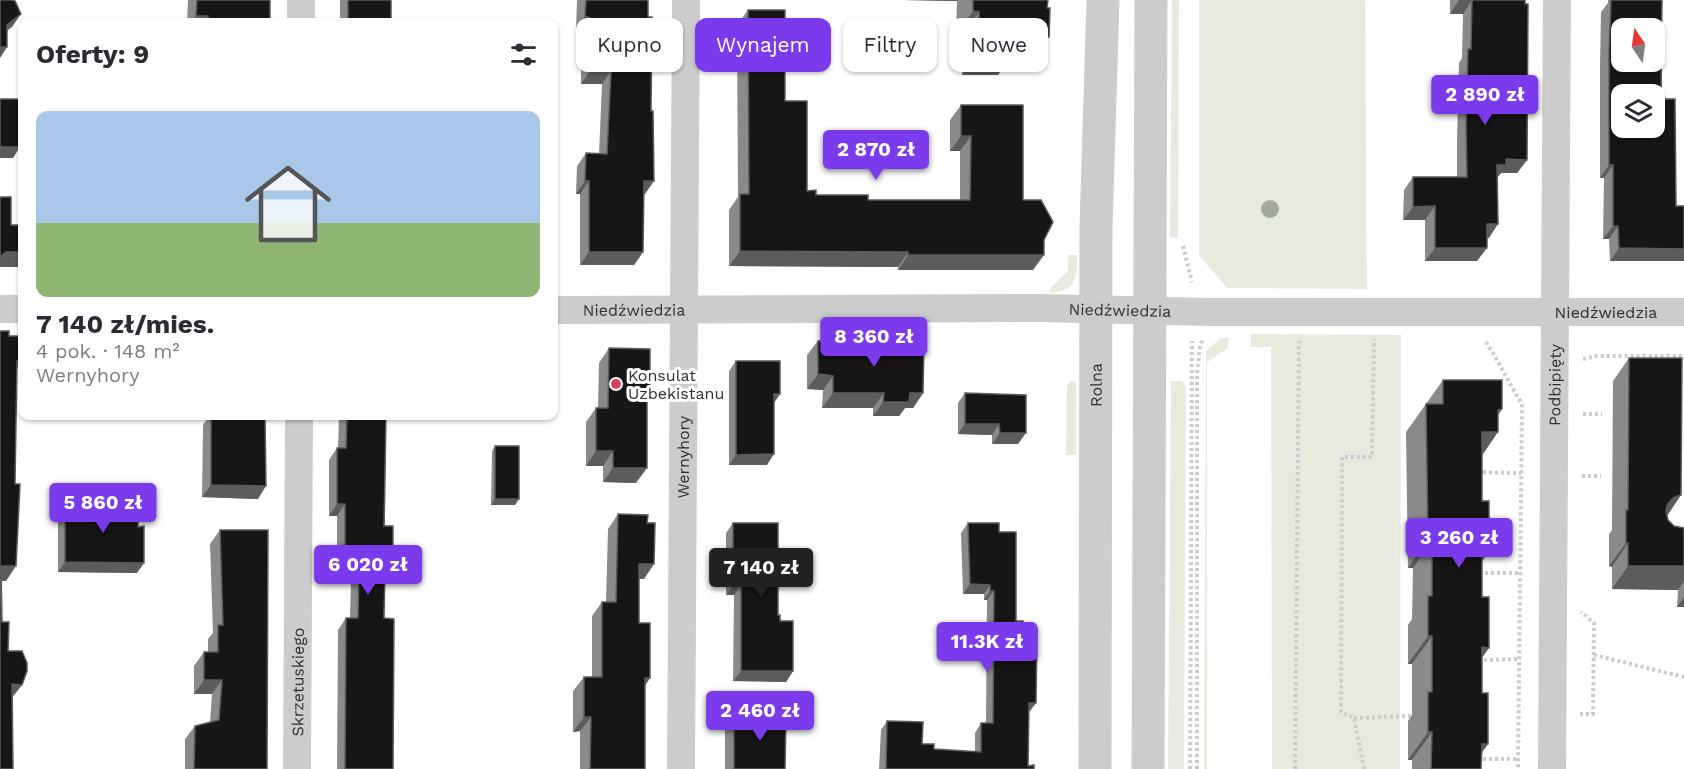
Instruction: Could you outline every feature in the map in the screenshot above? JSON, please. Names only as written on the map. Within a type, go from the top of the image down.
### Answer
[{"type":"street","points":[[301,0],[301,18]]},
{"type":"street","name":"Wernyhory","points":[[681,769],[686,311],[686,0]]},
{"type":"street","name":"Rolna","points":[[1095,769],[1096,227],[1103,0]]},
{"type":"street","points":[[1148,769],[1151,0]]},
{"type":"street","name":"Podbipięty","points":[[1552,769],[1557,0]]},
{"type":"street","name":"Niedźwiedzia","points":[[558,310],[1096,308],[1151,311],[1684,312]]},
{"type":"street","points":[[0,309],[18,309]]},
{"type":"street","name":"Skrzetuskiego","points":[[297,769],[299,420]]},
{"type":"path","points":[[1183,236],[1183,248],[1192,278],[1191,287]]},
{"type":"path","points":[[1183,248],[1191,248]]},
{"type":"path","points":[[1295,769],[1299,332]]},
{"type":"path","points":[[1190,769],[1195,373],[1200,346],[1206,333]]},
{"type":"path","points":[[1192,338],[1195,373],[1197,769]]},
{"type":"path","points":[[1485,341],[1502,366],[1522,404],[1518,769]]},
{"type":"path","points":[[1374,351],[1372,457],[1342,457],[1341,712],[1354,718],[1412,716]]},
{"type":"path","points":[[1574,361],[1596,356],[1684,356]]},
{"type":"path","points":[[1584,414],[1602,414]]},
{"type":"path","points":[[1474,472],[1521,473]]},
{"type":"path","points":[[1585,476],[1601,476]]},
{"type":"path","points":[[1469,573],[1520,573]]},
{"type":"path","points":[[1594,655],[1684,677]]},
{"type":"path","points":[[1469,660],[1519,659]]},
{"type":"path","points":[[1354,718],[1364,769]]},
{"type":"path","points":[[1468,759],[1518,759]]},
{"type":"shaded area","points":[[1172,0],[1179,0],[1178,238],[1170,237]]},
{"type":"shaded area","points":[[1199,0],[1365,0],[1367,289],[1227,288],[1199,255]]},
{"type":"shaded area","points":[[1068,255],[1077,255],[1073,282],[1059,292],[1050,293],[1050,289],[1068,271]]},
{"type":"shaded area","points":[[1251,334],[1401,335],[1400,769],[1272,769],[1271,347],[1251,347]]},
{"type":"shaded area","points":[[1221,338],[1229,338],[1228,348],[1207,362],[1207,769],[1204,769],[1206,351]]},
{"type":"shaded area","points":[[1071,381],[1076,382],[1076,455],[1066,455],[1067,386]]},
{"type":"shaded area","points":[[1171,381],[1182,381],[1186,387],[1184,769],[1168,769]]},
{"type":"building","points":[[0,0],[15,1],[21,14],[7,25],[7,47],[0,47]]},
{"type":"building","points":[[197,0],[270,0],[270,18],[196,16]]},
{"type":"building","points":[[348,0],[391,0],[391,18],[348,18]]},
{"type":"building","points":[[586,0],[648,0],[648,17],[652,18],[590,18],[585,16]]},
{"type":"building","points":[[973,0],[1048,0],[1049,37],[1048,18],[979,18],[979,12],[973,11]]},
{"type":"building","points":[[1472,0],[1525,0],[1525,4],[1528,4],[1527,160],[1506,159],[1506,165],[1497,165],[1498,224],[1487,224],[1487,248],[1435,248],[1435,206],[1413,207],[1413,177],[1467,177],[1468,49],[1471,49]]},
{"type":"building","points":[[1611,0],[1662,0],[1662,18],[1611,18],[1611,72],[1661,72],[1661,84],[1611,84],[1611,138],[1665,138],[1665,99],[1675,99],[1676,206],[1684,206],[1684,249],[1619,248],[1618,226],[1613,226],[1613,165],[1609,165]]},
{"type":"building","points":[[748,10],[785,10],[785,18],[748,18]]},
{"type":"building","points":[[611,72],[651,72],[654,181],[644,181],[643,252],[589,252],[589,181],[585,181],[586,153],[607,154]]},
{"type":"building","points":[[748,72],[785,72],[785,101],[807,101],[807,191],[816,190],[816,195],[868,195],[868,200],[970,200],[971,136],[961,136],[961,105],[1023,105],[1023,200],[1041,200],[1053,222],[1044,240],[1044,255],[740,251],[740,194],[749,194]]},
{"type":"building","points":[[0,99],[18,99],[18,147],[0,147]]},
{"type":"building","points":[[0,197],[11,197],[11,225],[18,225],[18,252],[6,252],[0,257]]},
{"type":"building","points":[[0,331],[9,331],[9,336],[18,336],[15,484],[20,484],[16,566],[1,566],[2,622],[9,622],[8,651],[22,651],[27,663],[27,671],[22,685],[12,684],[13,769],[0,769]]},
{"type":"building","points":[[818,341],[924,343],[923,393],[910,393],[909,402],[883,402],[884,393],[833,393],[833,376],[818,374]]},
{"type":"building","points":[[609,348],[650,349],[650,389],[647,389],[647,468],[613,468],[613,451],[596,451],[596,408],[608,408]]},
{"type":"building","points":[[1629,358],[1682,358],[1681,495],[1673,498],[1667,505],[1666,512],[1668,520],[1674,526],[1684,528],[1684,566],[1628,566],[1626,510],[1628,510]]},
{"type":"building","points":[[736,361],[780,361],[780,394],[774,394],[774,454],[736,455]]},
{"type":"building","points":[[1443,380],[1502,380],[1502,409],[1498,410],[1498,432],[1482,432],[1482,501],[1489,501],[1489,551],[1482,551],[1482,597],[1489,597],[1489,648],[1482,647],[1482,693],[1488,693],[1488,744],[1482,744],[1481,769],[1431,769],[1432,732],[1428,732],[1428,692],[1432,692],[1432,636],[1428,636],[1428,596],[1432,596],[1432,540],[1428,540],[1426,404],[1443,404]]},
{"type":"building","points":[[965,393],[1026,395],[1026,433],[1000,433],[999,424],[965,424]]},
{"type":"building","points":[[211,420],[265,420],[266,486],[211,485]]},
{"type":"building","points":[[347,420],[386,420],[384,526],[393,526],[393,568],[385,568],[384,618],[394,619],[393,769],[345,769],[346,618],[358,618],[359,568],[345,568],[345,504],[337,504],[337,448],[346,448]]},
{"type":"building","points":[[495,446],[519,446],[519,499],[495,499]]},
{"type":"building","points":[[65,504],[138,505],[138,527],[144,526],[144,563],[65,562]]},
{"type":"building","points":[[618,514],[648,515],[647,523],[655,523],[654,564],[639,564],[639,623],[650,623],[650,678],[645,678],[645,769],[590,769],[591,717],[584,717],[584,677],[602,677],[602,602],[616,602]]},
{"type":"building","points":[[733,523],[778,523],[778,615],[780,615],[780,621],[793,621],[793,671],[741,671],[741,585],[733,585]]},
{"type":"building","points":[[968,523],[999,523],[999,532],[1016,532],[1016,621],[1023,621],[1023,629],[1037,629],[1036,703],[1029,703],[1028,766],[1034,765],[1034,769],[886,769],[887,721],[923,722],[922,744],[934,744],[934,749],[981,752],[981,723],[993,723],[994,591],[990,591],[990,585],[970,584]]},
{"type":"building","points":[[220,530],[268,530],[267,769],[194,769],[195,726],[219,720],[222,680],[204,680],[204,652],[218,652],[218,625],[223,625]]},
{"type":"building","points":[[734,714],[786,715],[785,769],[734,769]]},
{"type":"place","name":"Konsulat Uzbekistanu","points":[[616,384]]}]
